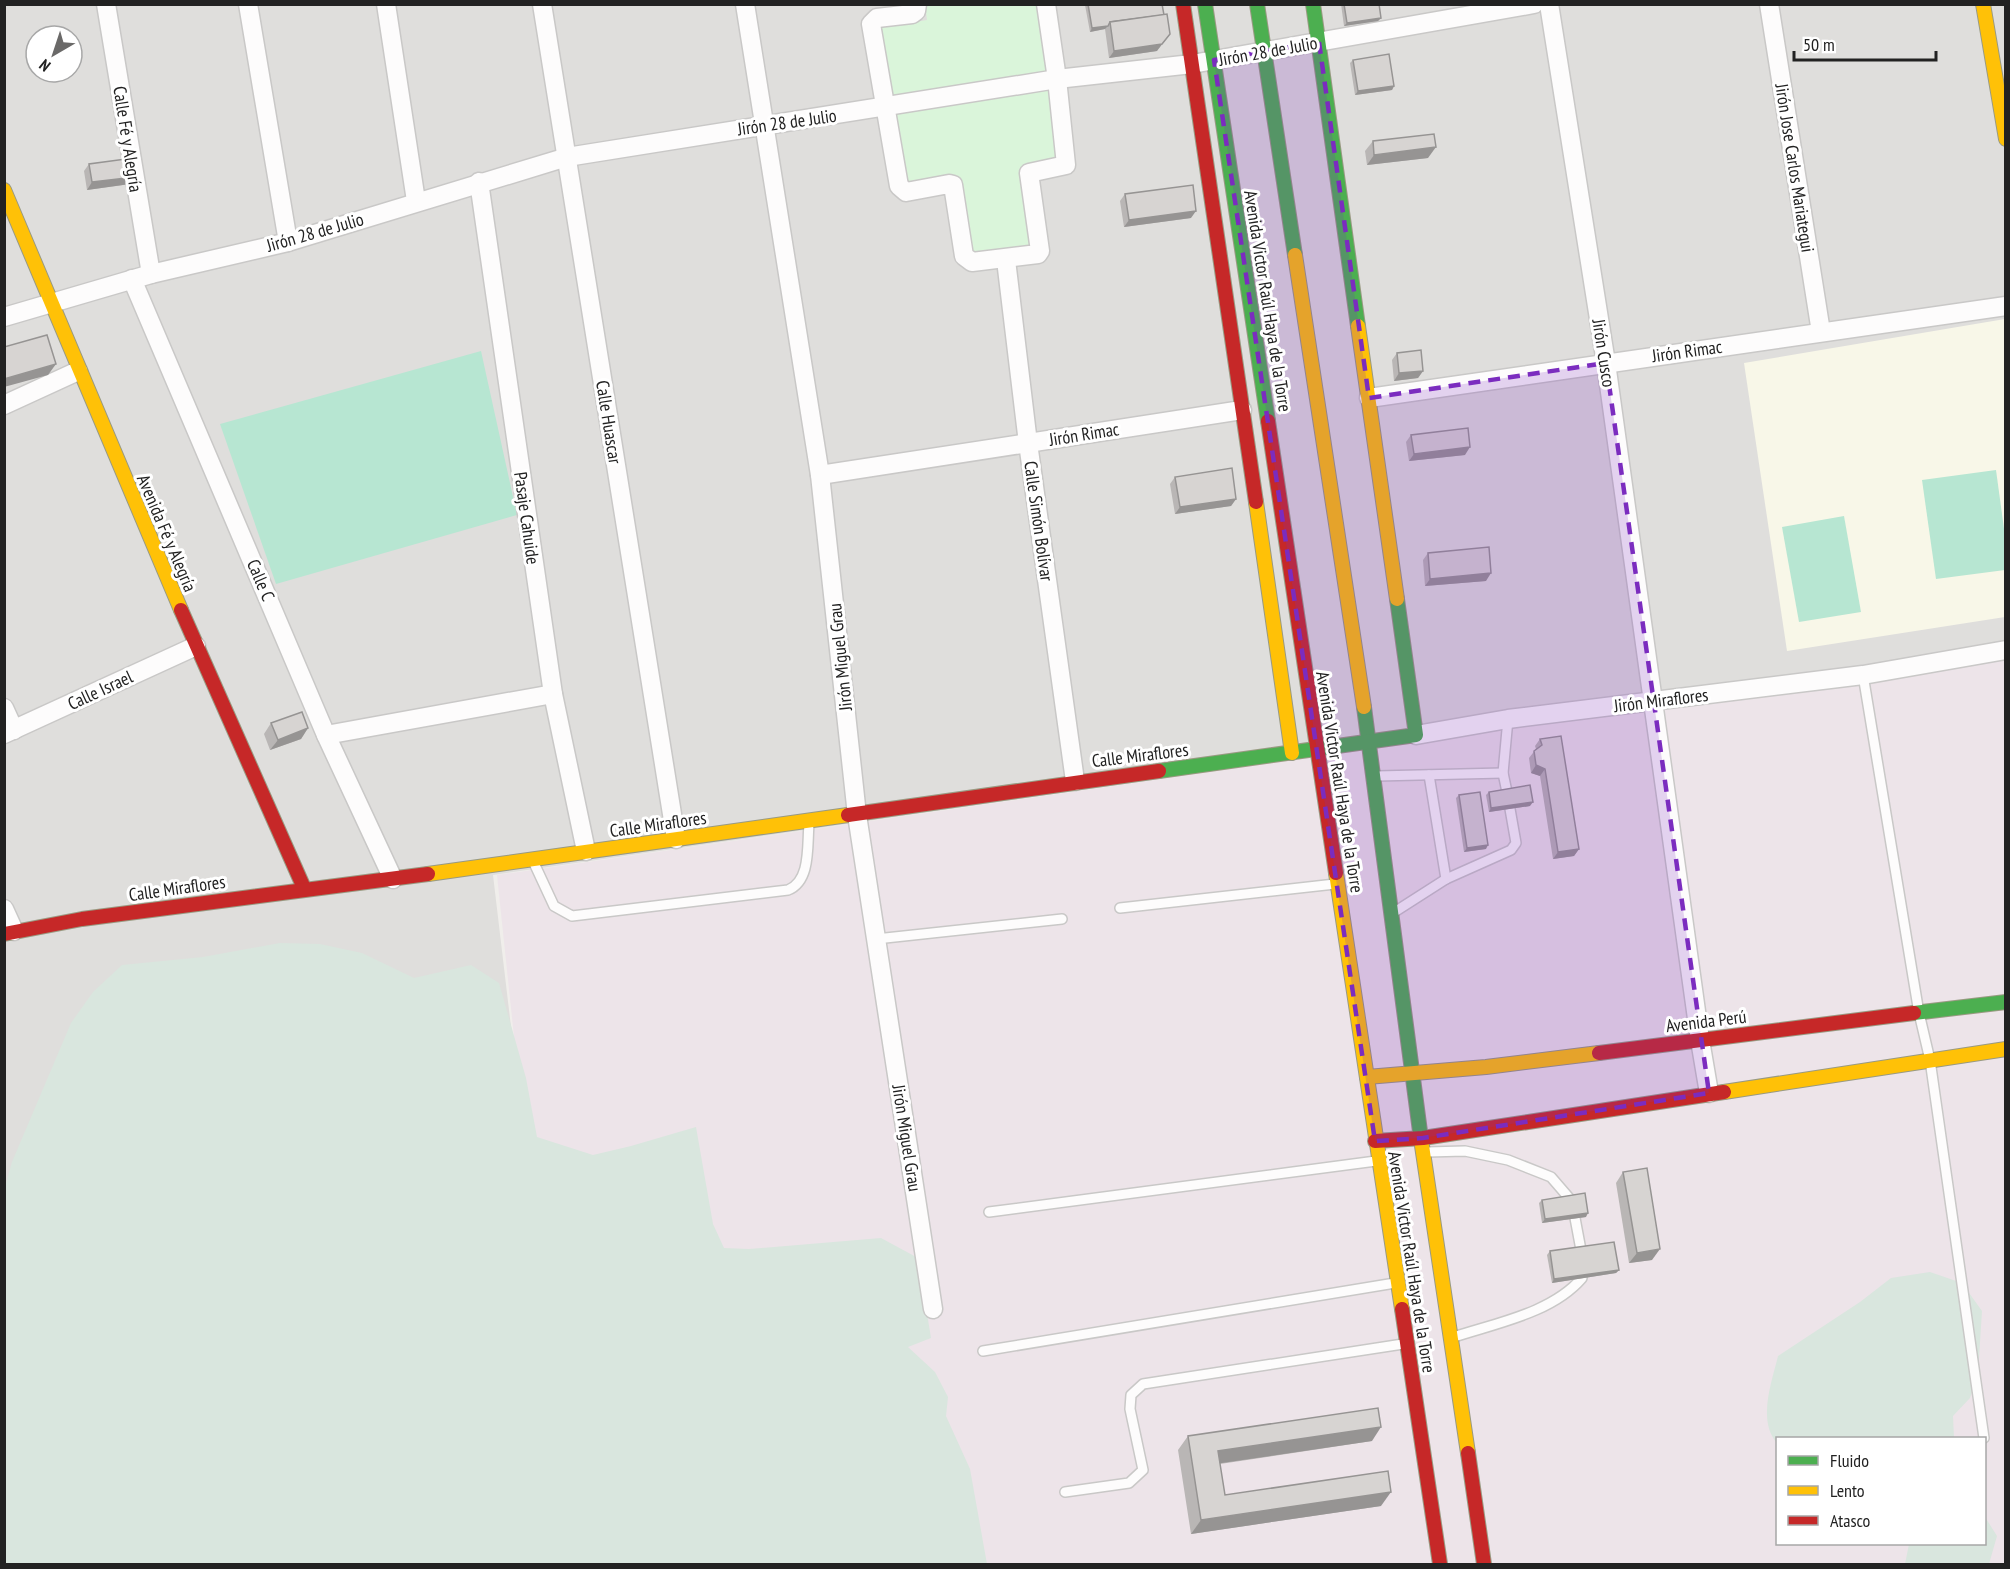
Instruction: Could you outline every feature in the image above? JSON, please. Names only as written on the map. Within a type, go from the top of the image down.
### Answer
[{"type":"main road","points":[[1183,4],[1292,753]]},
{"type":"main road","name":"Avenida Victor Raúl Haya de la Torre","points":[[1205,4],[1440,1564]]},
{"type":"main road","name":"Avenida Victor Raúl Haya de la Torre","points":[[1257,4],[1369,740],[1411,1071],[1423,1138],[1484,1564]]},
{"type":"main road","points":[[1313,4],[1416,735]]},
{"type":"main road","points":[[1983,4],[2006,139]]},
{"type":"main road","name":"Avenida Fé y Alegría","points":[[4,190],[54,302],[78,371],[196,646],[304,888]]},
{"type":"main road","name":"Jirón Miraflores","points":[[1317,750],[1369,740],[1416,735]]},
{"type":"main road","name":"Calle Miraflores","points":[[9,932],[82,919],[304,888],[393,879],[810,822],[1075,781],[1317,750]]},
{"type":"main road","name":"Avenida Perú","points":[[1366,1077],[1411,1071],[1486,1067],[2006,1002]]},
{"type":"main road","points":[[1375,1141],[1423,1138],[2006,1049]]},
{"type":"street","name":"Calle Fé y Alegría","points":[[106,4],[151,274]]},
{"type":"street","points":[[248,4],[288,242]]},
{"type":"street","points":[[386,4],[416,201]]},
{"type":"street","name":"Calle Huascar","points":[[542,4],[676,839]]},
{"type":"street","name":"Jirón Miguel Grau","points":[[745,4],[820,475],[857,815],[933,1309]]},
{"type":"street","points":[[916,4],[916,11],[912,14],[877,18],[871,24],[899,186],[906,192],[953,185],[956,189],[964,256],[972,262],[1033,257],[1040,251],[1030,171],[1066,165],[1046,4]]},
{"type":"street","name":"Jirón 28 de Julio","points":[[4,317],[132,279],[288,242],[416,201],[567,157],[1057,79],[1192,64],[1534,4]]},
{"type":"street","name":"Jirón Cusco","points":[[1549,4],[1606,363],[1652,702],[1709,1093]]},
{"type":"street","name":"Jirón Jose Carlos Mariategui","points":[[1769,4],[1821,332]]},
{"type":"street","name":"Pasaje Cahuide","points":[[479,182],[553,694],[586,851]]},
{"type":"street","name":"Calle Simón Bolívar","points":[[1006,260],[1028,443],[1075,781]]},
{"type":"street","name":"Calle C","points":[[132,279],[326,735],[393,879]]},
{"type":"street","name":"Jirón Rimac","points":[[1369,398],[2006,306]]},
{"type":"street","points":[[4,405],[78,371]]},
{"type":"street","name":"Jirón Rimac","points":[[820,475],[1242,410]]},
{"type":"street","name":"Calle Israel","points":[[9,732],[196,646]]},
{"type":"street","name":"Jirón Miraflores","points":[[1416,735],[1508,719],[1863,675],[2006,650]]},
{"type":"street","points":[[326,735],[553,694]]},
{"type":"street","points":[[4,708],[9,732]]},
{"type":"street","points":[[4,909],[9,932]]},
{"type":"lane","points":[[1863,675],[1919,1013],[1930,1060],[1984,1437]]},
{"type":"lane","points":[[1507,792],[1503,773],[1508,719]]},
{"type":"lane","points":[[1374,776],[1503,773]]},
{"type":"lane","points":[[1429,775],[1446,879]]},
{"type":"lane","points":[[1391,913],[1446,879],[1511,850],[1516,843],[1510,809]]},
{"type":"lane","points":[[532,860],[554,906],[572,916],[788,890],[797,886],[803,878],[810,822]]},
{"type":"lane","points":[[1120,908],[1337,884]]},
{"type":"lane","points":[[876,939],[1062,919]]},
{"type":"lane","points":[[1425,1152],[1465,1151],[1508,1160],[1551,1177],[1570,1199]]},
{"type":"lane","points":[[989,1212],[1378,1161]]},
{"type":"lane","points":[[1575,1218],[1581,1250]]},
{"type":"lane","points":[[1451,1337],[1538,1309],[1572,1290],[1582,1278]]},
{"type":"lane","points":[[983,1351],[1397,1283]]},
{"type":"lane","points":[[1065,1492],[1129,1483],[1143,1470],[1130,1409],[1131,1395],[1143,1384],[1406,1344]]},
{"type":"highlighted area","points":[[1319,42],[1369,398],[1606,363],[1709,1093],[1423,1138],[1375,1141],[1214,60]]},
{"type":"shaded area","points":[[5,5],[2005,5],[2005,657],[493,875],[528,1170],[5,1564]]},
{"type":"shaded area","points":[[2005,319],[2005,617],[1787,651],[1744,363]]},
{"type":"shaded area","points":[[2005,657],[2005,1564],[823,1564],[528,1170],[497,875]]},
{"type":"shaded area","points":[[280,943],[320,944],[362,953],[414,978],[471,965],[499,983],[526,1078],[537,1137],[593,1155],[696,1127],[713,1224],[724,1248],[749,1249],[881,1238],[918,1258],[931,1338],[908,1347],[935,1372],[948,1397],[946,1416],[970,1469],[987,1564],[5,1564],[5,1187],[12,1162],[71,1023],[93,992],[122,965],[203,957]]},
{"type":"shaded area","points":[[1930,1272],[1962,1283],[1982,1311],[1978,1374],[1970,1398],[1953,1416],[1954,1437],[1776,1437],[1776,1442],[1771,1434],[1767,1412],[1778,1356],[1860,1302],[1891,1278]]},
{"type":"shaded area","points":[[1986,1519],[1997,1536],[1989,1564],[1905,1564],[1909,1545],[1986,1545]]},
{"type":"green space","points":[[925,5],[1036,5],[1060,160],[1020,168],[1032,250],[973,257],[959,179],[906,184],[878,28],[927,20]]},
{"type":"green space","points":[[481,351],[517,515],[276,584],[220,424]]},
{"type":"green space","points":[[1996,470],[2005,536],[2005,570],[1936,579],[1922,480]]},
{"type":"green space","points":[[1844,516],[1861,612],[1799,622],[1782,527]]},
{"type":"building","points":[[1088,4],[1162,4],[1164,15],[1110,22],[1108,26],[1092,28]]},
{"type":"building","points":[[1344,4],[1379,4],[1381,18],[1347,23]]},
{"type":"building","points":[[1167,14],[1170,34],[1162,44],[1114,51],[1110,22]]},
{"type":"building","points":[[1389,54],[1394,86],[1358,91],[1353,60]]},
{"type":"building","points":[[1434,134],[1436,147],[1374,155],[1373,141]]},
{"type":"building","points":[[133,158],[135,177],[92,182],[89,164]]},
{"type":"building","points":[[1193,185],[1196,211],[1129,220],[1125,194]]},
{"type":"building","points":[[47,335],[56,364],[4,379],[4,347]]},
{"type":"building","points":[[1421,350],[1423,371],[1399,373],[1397,353]]},
{"type":"building","points":[[1468,428],[1470,447],[1414,454],[1411,435]]},
{"type":"building","points":[[1232,468],[1236,499],[1180,507],[1175,477]]},
{"type":"building","points":[[1489,547],[1491,573],[1430,579],[1428,553]]},
{"type":"building","points":[[302,712],[308,728],[278,740],[271,723]]},
{"type":"building","points":[[1561,736],[1579,849],[1558,852],[1545,769],[1536,765],[1534,751],[1542,745],[1540,739]]},
{"type":"building","points":[[1530,785],[1533,802],[1491,808],[1489,792]]},
{"type":"building","points":[[1480,792],[1488,845],[1467,848],[1459,795]]},
{"type":"building","points":[[1647,1168],[1660,1249],[1637,1253],[1623,1172]]},
{"type":"building","points":[[1585,1193],[1588,1213],[1545,1219],[1542,1200]]},
{"type":"building","points":[[1614,1242],[1619,1270],[1554,1279],[1550,1251]]},
{"type":"building","points":[[1378,1408],[1381,1427],[1218,1451],[1225,1495],[1388,1471],[1391,1492],[1201,1520],[1188,1436]]},
{"type":"traffic: fast","points":[[1205,4],[1268,421]]},
{"type":"traffic: fast","points":[[1257,4],[1295,255]]},
{"type":"traffic: fast","points":[[1313,4],[1358,326]]},
{"type":"traffic: fast","points":[[1159,771],[1416,735],[1397,599]]},
{"type":"traffic: fast","points":[[1364,707],[1421,1139]]},
{"type":"traffic: fast","points":[[1914,1013],[2006,1002]]},
{"type":"traffic: slow","points":[[1983,4],[2006,139]]},
{"type":"traffic: slow","points":[[4,190],[181,610]]},
{"type":"traffic: slow","points":[[1295,255],[1364,707]]},
{"type":"traffic: slow","points":[[1358,326],[1397,599]]},
{"type":"traffic: slow","points":[[1256,502],[1292,753]]},
{"type":"traffic: slow","points":[[428,874],[848,815]]},
{"type":"traffic: slow","points":[[1336,873],[1402,1309]]},
{"type":"traffic: slow","points":[[1724,1092],[2006,1049]]},
{"type":"traffic: slow","points":[[1367,1077],[1486,1067],[1599,1053]]},
{"type":"traffic: slow","points":[[1421,1139],[1468,1453]]},
{"type":"traffic: jam","points":[[1183,4],[1256,502]]},
{"type":"traffic: jam","points":[[1268,421],[1336,873]]},
{"type":"traffic: jam","points":[[181,610],[304,888]]},
{"type":"traffic: jam","points":[[848,815],[1159,771]]},
{"type":"traffic: jam","points":[[4,934],[82,919],[428,874]]},
{"type":"traffic: jam","points":[[1599,1053],[1914,1013]]},
{"type":"traffic: jam","points":[[1375,1141],[1423,1138],[1724,1092]]},
{"type":"traffic: jam","points":[[1402,1309],[1440,1564]]},
{"type":"traffic: jam","points":[[1468,1453],[1484,1564]]}]
